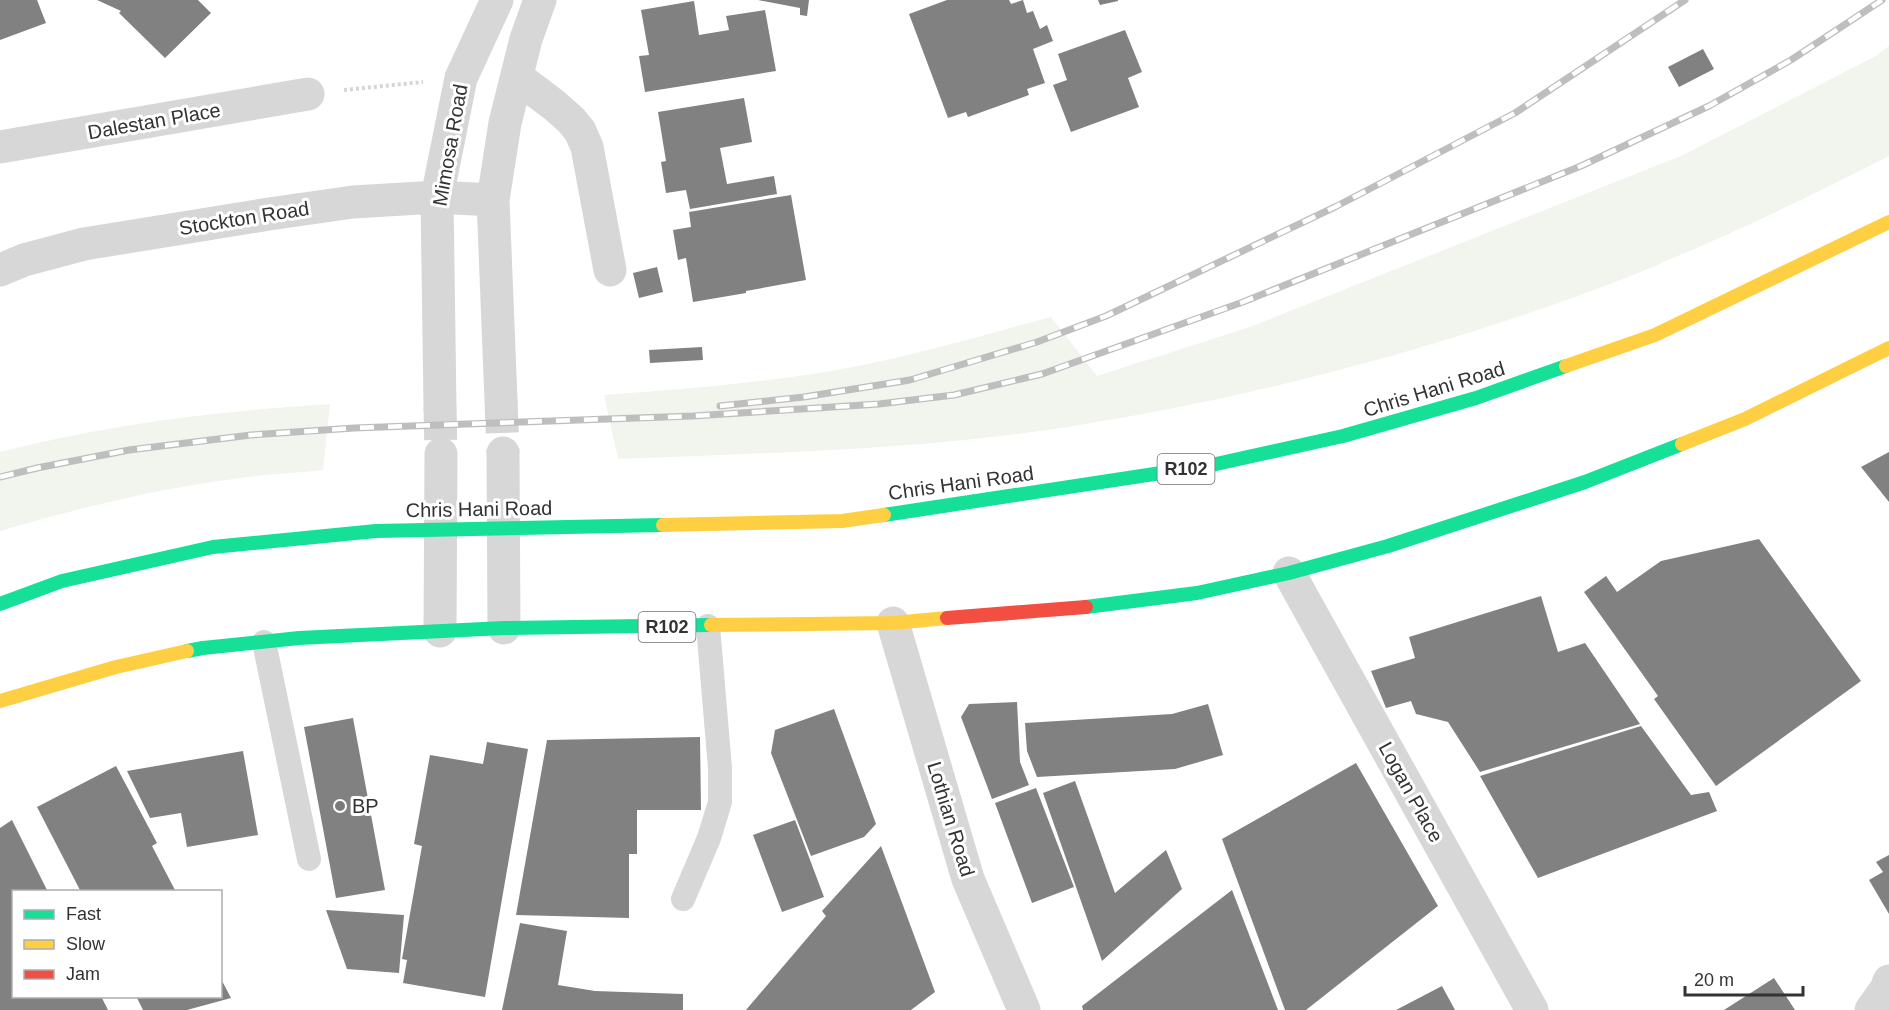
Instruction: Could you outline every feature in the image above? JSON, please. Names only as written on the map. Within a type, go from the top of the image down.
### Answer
[{"type":"main road","name":"Chris Hani Road","points":[[0,604],[62,581],[213,547],[376,531],[441,528],[842,521],[1207,466],[1342,436],[1476,398],[1655,335],[1889,222]]},
{"type":"main road","name":"R102","points":[[0,701],[116,667],[203,648],[264,642],[358,634],[504,628],[893,623],[1082,607],[1185,594],[1289,573],[1389,546],[1585,482],[1745,419],[1889,348]]},
{"type":"street","name":"Mimosa Road","points":[[440,407],[437,196],[461,78],[497,0]]},
{"type":"street","points":[[501,400],[493,200],[505,123],[526,39],[540,0]]},
{"type":"street","points":[[517,77],[554,105],[580,131],[587,147],[610,270]]},
{"type":"street","name":"Dalestan Place","points":[[0,147],[308,94]]},
{"type":"street","name":"Stockton Road","points":[[0,270],[24,260],[84,244],[353,202],[437,196],[493,200]]},
{"type":"street","points":[[503,453],[504,628]]},
{"type":"street","points":[[440,632],[441,454]]},
{"type":"street","name":"Logan Place","points":[[1289,573],[1532,1010]]},
{"type":"street","name":"Lothian Road","points":[[893,623],[968,879],[1024,1010]]},
{"type":"street","points":[[1871,1010],[1889,981]]},
{"type":"lane","points":[[683,899],[709,838],[720,802],[720,768],[708,626]]},
{"type":"lane","points":[[264,642],[309,860]]},
{"type":"path","points":[[308,94],[461,78]]},
{"type":"shaded area","points":[[1889,46],[1889,156],[1755,222],[1651,268],[1493,325],[1388,357],[1282,384],[1176,408],[1068,427],[900,446],[618,459],[604,395],[735,384],[843,369],[933,349],[1051,317],[1097,376],[1250,327],[1683,155],[1874,57]]},
{"type":"shaded area","points":[[330,404],[323,470],[180,487],[89,507],[0,531],[0,452],[123,426],[164,420]]},
{"type":"building","points":[[0,0],[37,0],[46,23],[0,40]]},
{"type":"building","points":[[97,0],[198,0],[211,13],[165,58],[119,13],[121,11]]},
{"type":"building","points":[[758,0],[809,0],[807,16],[800,15],[800,8]]},
{"type":"building","points":[[947,0],[1009,0],[1011,4],[1023,0],[1027,13],[1033,11],[1040,29],[1047,25],[1053,41],[1033,49],[1045,83],[1027,89],[1029,95],[968,117],[966,112],[948,118],[909,14]]},
{"type":"building","points":[[1098,0],[1118,0],[1118,1],[1100,5]]},
{"type":"building","points":[[694,1],[699,35],[729,30],[726,16],[765,10],[776,71],[645,92],[639,56],[649,55],[641,10]]},
{"type":"building","points":[[1125,30],[1142,72],[1128,78],[1139,107],[1071,132],[1053,85],[1067,80],[1058,54]]},
{"type":"building","points":[[1703,49],[1714,69],[1679,87],[1668,67]]},
{"type":"building","points":[[744,98],[752,142],[720,148],[727,184],[774,176],[777,194],[690,209],[686,190],[666,193],[661,162],[666,161],[658,112]]},
{"type":"building","points":[[791,195],[806,280],[693,302],[686,258],[678,260],[673,230],[691,227],[689,212]]},
{"type":"building","points":[[657,267],[663,292],[639,298],[633,273]]},
{"type":"building","points":[[702,347],[703,360],[650,363],[649,350]]},
{"type":"building","points":[[1889,452],[1889,502],[1861,467]]},
{"type":"building","points":[[1759,539],[1861,681],[1716,786],[1654,699],[1658,696],[1584,592],[1606,576],[1617,592],[1661,561]]},
{"type":"building","points":[[1541,596],[1558,652],[1585,643],[1640,724],[1480,772],[1448,722],[1416,714],[1411,701],[1386,708],[1371,671],[1415,658],[1409,637]]},
{"type":"building","points":[[1017,702],[1020,762],[1029,785],[992,799],[961,717],[969,704]]},
{"type":"building","points":[[1208,704],[1223,755],[1175,769],[1037,777],[1027,751],[1025,723],[1172,714]]},
{"type":"building","points":[[834,709],[876,824],[864,837],[811,856],[771,753],[775,730]]},
{"type":"building","points":[[353,718],[385,890],[336,898],[304,727]]},
{"type":"building","points":[[1641,726],[1691,795],[1709,792],[1717,811],[1538,878],[1480,776]]},
{"type":"building","points":[[700,737],[701,810],[637,810],[637,854],[629,854],[629,918],[516,915],[547,740]]},
{"type":"building","points":[[487,742],[528,749],[485,997],[403,983],[407,960],[402,959],[422,846],[414,844],[430,755],[483,764]]},
{"type":"building","points":[[243,751],[258,835],[187,847],[181,813],[150,818],[127,771]]},
{"type":"building","points":[[1356,763],[1438,906],[1306,1010],[1285,1010],[1222,839]]},
{"type":"building","points":[[116,766],[157,843],[152,846],[175,890],[80,890],[37,807]]},
{"type":"building","points":[[1075,781],[1115,893],[1166,850],[1182,889],[1102,961],[1043,793]]},
{"type":"building","points":[[1036,788],[1074,887],[1032,903],[995,803]]},
{"type":"building","points":[[12,820],[47,890],[12,890],[12,998],[102,998],[108,1010],[0,1010],[0,828]]},
{"type":"building","points":[[795,820],[824,897],[782,912],[753,835]]},
{"type":"building","points":[[881,846],[935,992],[911,1010],[746,1010],[826,916],[822,911]]},
{"type":"building","points":[[1889,855],[1889,914],[1869,880],[1883,872],[1876,862]]},
{"type":"building","points":[[1232,890],[1278,1010],[1083,1010],[1082,1006]]},
{"type":"building","points":[[326,910],[404,915],[399,973],[347,969]]},
{"type":"building","points":[[520,923],[567,931],[558,985],[595,991],[683,994],[683,1010],[502,1010]]},
{"type":"building","points":[[1774,978],[1795,1010],[1724,1010]]},
{"type":"building","points":[[222,981],[231,998],[187,1010],[143,1010],[137,998],[222,998]]},
{"type":"building","points":[[1442,986],[1455,1010],[1396,1010]]},
{"type":"tunnel","points":[[501,400],[503,453]]},
{"type":"tunnel","points":[[440,407],[441,454]]},
{"type":"railway","points":[[720,406],[804,397],[910,380],[1037,342],[1106,316],[1335,207],[1515,113],[1685,0]]},
{"type":"railway","points":[[0,477],[129,450],[251,435],[354,428],[693,416],[879,404],[954,395],[1042,374],[1243,302],[1581,166],[1709,106],[1791,60],[1882,0]]},
{"type":"traffic: fast","points":[[884,515],[1207,466],[1343,436],[1476,398],[1566,366]]},
{"type":"traffic: fast","points":[[1086,607],[1197,593],[1289,573],[1388,546],[1585,482],[1682,444]]},
{"type":"traffic: fast","points":[[0,604],[62,581],[213,547],[376,531],[663,525]]},
{"type":"traffic: fast","points":[[187,651],[299,638],[504,628],[711,625]]},
{"type":"traffic: slow","points":[[1566,366],[1655,335],[1889,222]]},
{"type":"traffic: slow","points":[[1682,444],[1745,419],[1889,348]]},
{"type":"traffic: slow","points":[[663,525],[842,521],[884,515]]},
{"type":"traffic: slow","points":[[711,625],[893,623],[947,618]]},
{"type":"traffic: slow","points":[[0,701],[116,667],[187,651]]},
{"type":"traffic: jam","points":[[947,618],[1086,607]]},
{"type":"place","name":"BP","points":[[340,806]]}]
